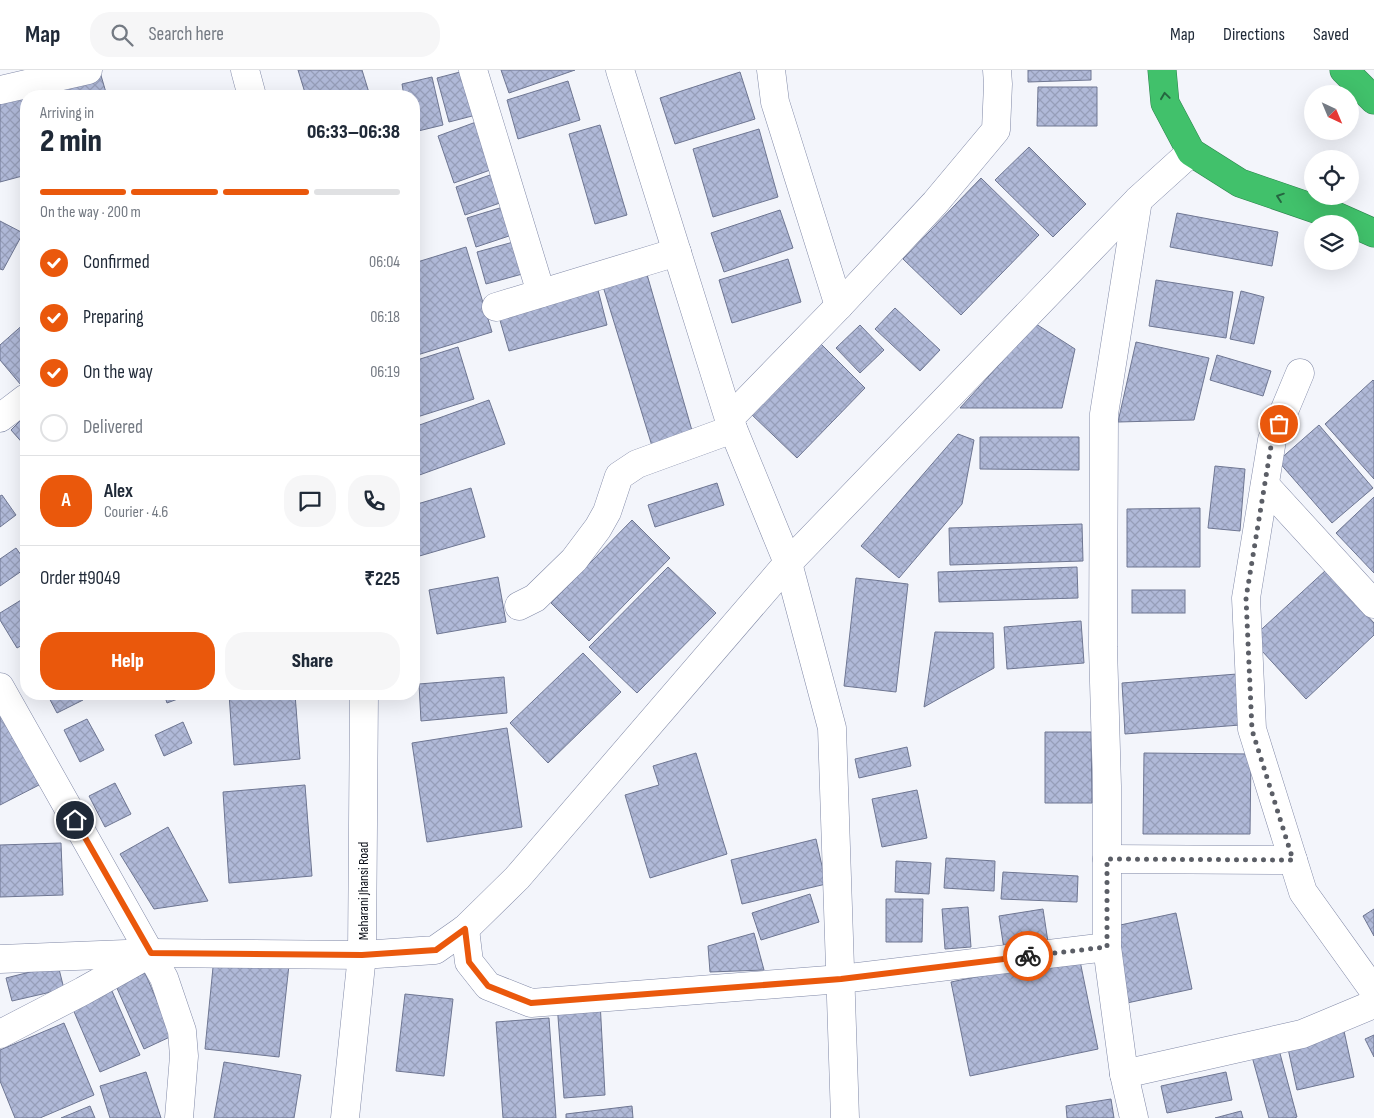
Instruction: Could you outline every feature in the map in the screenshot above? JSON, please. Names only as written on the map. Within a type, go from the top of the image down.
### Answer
[{"type":"highway","points":[[1162,70],[1165,103],[1191,152],[1240,183],[1336,216],[1374,233]]},
{"type":"highway","points":[[1344,70],[1374,100]]},
{"type":"street","points":[[0,90],[88,70]]},
{"type":"street","points":[[245,70],[250,90]]},
{"type":"street","points":[[473,70],[541,294]]},
{"type":"street","points":[[620,70],[731,424],[788,563],[832,728],[845,1118]]},
{"type":"street","points":[[771,70],[775,102],[839,306]]},
{"type":"street","points":[[519,606],[535,598],[574,560],[598,528],[607,512],[619,476],[637,464],[731,424],[935,203],[996,130],[997,70]]},
{"type":"street","points":[[0,959],[151,953],[362,955],[436,950],[465,929],[517,878],[788,563],[1138,200],[1191,152]]},
{"type":"street","points":[[1134,1118],[1124,1074],[1107,947],[1103,647],[1104,414],[1138,200]]},
{"type":"street","points":[[496,307],[676,252]]},
{"type":"street","points":[[1300,373],[1272,440],[1246,598],[1252,730],[1303,892],[1374,991]]},
{"type":"street","points":[[0,418],[20,403]]},
{"type":"street","points":[[1265,485],[1374,604]]},
{"type":"street","points":[[0,687],[164,978],[182,1030],[184,1056],[179,1118]]},
{"type":"street","name":"Maharani Jhansi Road","points":[[345,1118],[362,955],[364,700]]},
{"type":"street","points":[[1107,859],[1293,860]]},
{"type":"street","points":[[465,929],[469,962],[488,986],[531,1003],[841,979],[1107,947]]},
{"type":"street","points":[[0,1034],[151,953]]},
{"type":"street","points":[[1124,1074],[1302,1034],[1374,1004]]},
{"type":"building","points":[[298,70],[362,70],[368,90],[304,90]]},
{"type":"building","points":[[501,70],[575,70],[509,93]]},
{"type":"building","points":[[1028,70],[1091,70],[1091,80],[1028,82]]},
{"type":"building","points":[[464,71],[476,115],[449,122],[437,78]]},
{"type":"building","points":[[100,72],[105,90],[31,90]]},
{"type":"building","points":[[740,72],[755,119],[675,144],[660,98]]},
{"type":"building","points":[[432,77],[443,125],[420,131],[420,90],[403,90],[402,84]]},
{"type":"building","points":[[568,81],[580,120],[518,139],[507,100]]},
{"type":"building","points":[[1038,87],[1097,87],[1097,126],[1037,126]]},
{"type":"building","points":[[20,93],[20,177],[0,182],[0,98]]},
{"type":"building","points":[[476,122],[493,169],[454,183],[438,136]]},
{"type":"building","points":[[600,125],[627,215],[595,224],[569,134]]},
{"type":"building","points":[[759,129],[778,197],[713,217],[693,149]]},
{"type":"building","points":[[1029,147],[1086,204],[1053,237],[995,180]]},
{"type":"building","points":[[493,174],[503,202],[465,215],[456,187]]},
{"type":"building","points":[[981,178],[1039,235],[961,315],[903,259]]},
{"type":"building","points":[[503,207],[512,235],[476,247],[467,218]]},
{"type":"building","points":[[780,210],[793,248],[724,272],[711,233]]},
{"type":"building","points":[[1177,213],[1278,232],[1272,266],[1170,247]]},
{"type":"building","points":[[0,221],[20,231],[20,239],[3,270],[0,269]]},
{"type":"building","points":[[517,241],[526,273],[486,284],[477,252]]},
{"type":"building","points":[[466,247],[492,332],[420,354],[420,261]]},
{"type":"building","points":[[788,259],[801,302],[732,323],[719,280]]},
{"type":"building","points":[[646,271],[693,434],[652,446],[602,283]]},
{"type":"building","points":[[1156,280],[1233,292],[1226,338],[1149,326]]},
{"type":"building","points":[[598,290],[607,325],[509,351],[499,317]]},
{"type":"building","points":[[1241,291],[1264,297],[1254,344],[1230,339]]},
{"type":"building","points":[[895,308],[940,350],[920,371],[875,329]]},
{"type":"building","points":[[1036,324],[1075,349],[1062,408],[960,408]]},
{"type":"building","points":[[860,325],[884,350],[860,373],[836,348]]},
{"type":"building","points":[[20,327],[20,384],[0,360],[0,345]]},
{"type":"building","points":[[819,342],[865,388],[797,458],[750,413]]},
{"type":"building","points":[[1136,342],[1209,358],[1194,420],[1118,422]]},
{"type":"building","points":[[458,347],[474,399],[420,416],[420,359]]},
{"type":"building","points":[[1217,355],[1271,371],[1263,396],[1210,380]]},
{"type":"building","points":[[1374,381],[1374,479],[1325,424]]},
{"type":"building","points":[[489,400],[505,444],[420,475],[420,425]]},
{"type":"building","points":[[20,421],[20,440],[11,430]]},
{"type":"building","points":[[1319,425],[1373,488],[1332,523],[1278,461]]},
{"type":"building","points":[[958,434],[974,440],[962,504],[899,578],[861,546]]},
{"type":"building","points":[[980,437],[1079,437],[1079,470],[980,469]]},
{"type":"building","points":[[1215,466],[1245,469],[1240,531],[1208,528]]},
{"type":"building","points":[[717,483],[724,505],[655,527],[648,505]]},
{"type":"building","points":[[471,488],[485,537],[420,556],[420,503]]},
{"type":"building","points":[[2,495],[16,515],[0,527],[0,496]]},
{"type":"building","points":[[1374,497],[1374,573],[1336,533]]},
{"type":"building","points":[[1200,508],[1200,567],[1127,567],[1127,509]]},
{"type":"building","points":[[632,520],[670,558],[589,641],[551,603]]},
{"type":"building","points":[[1082,524],[1083,561],[950,565],[949,528]]},
{"type":"building","points":[[16,548],[20,554],[20,572],[0,586],[0,559]]},
{"type":"building","points":[[668,567],[716,613],[637,693],[589,647]]},
{"type":"building","points":[[1077,567],[1078,598],[939,602],[938,572]]},
{"type":"building","points":[[1326,570],[1374,623],[1374,635],[1306,699],[1251,639]]},
{"type":"building","points":[[498,577],[506,622],[437,634],[429,590]]},
{"type":"building","points":[[856,578],[908,584],[896,692],[844,686]]},
{"type":"building","points":[[1132,590],[1185,590],[1185,613],[1132,613]]},
{"type":"building","points":[[20,601],[20,646],[17,648],[0,620],[0,613]]},
{"type":"building","points":[[1081,621],[1084,663],[1007,669],[1004,627]]},
{"type":"building","points":[[935,632],[993,633],[994,668],[924,707]]},
{"type":"building","points":[[583,653],[621,692],[548,763],[510,723]]},
{"type":"building","points":[[1237,674],[1240,725],[1125,734],[1122,683]]},
{"type":"building","points":[[504,677],[507,713],[421,721],[420,684]]},
{"type":"building","points":[[50,700],[83,700],[57,713]]},
{"type":"building","points":[[229,700],[295,700],[300,759],[234,765]]},
{"type":"building","points":[[0,710],[39,785],[0,805]]},
{"type":"building","points":[[87,719],[104,750],[80,762],[64,730]]},
{"type":"building","points":[[183,722],[192,743],[164,756],[155,735]]},
{"type":"building","points":[[507,728],[522,827],[427,842],[412,743]]},
{"type":"building","points":[[1045,732],[1091,732],[1092,803],[1045,803]]},
{"type":"building","points":[[907,747],[911,766],[859,778],[855,759]]},
{"type":"building","points":[[696,753],[727,854],[650,878],[625,795],[659,785],[653,766]]},
{"type":"building","points":[[1144,753],[1251,754],[1250,834],[1143,834]]},
{"type":"building","points":[[115,783],[131,814],[105,827],[89,796]]},
{"type":"building","points":[[305,785],[312,876],[229,883],[223,792]]},
{"type":"building","points":[[917,790],[927,838],[882,847],[872,799]]},
{"type":"building","points":[[168,827],[208,901],[154,909],[120,854]]},
{"type":"building","points":[[816,839],[826,884],[742,904],[731,860]]},
{"type":"building","points":[[61,843],[63,895],[0,897],[0,845]]},
{"type":"building","points":[[946,858],[995,861],[994,891],[944,888]]},
{"type":"building","points":[[896,861],[931,863],[929,894],[895,892]]},
{"type":"building","points":[[1003,872],[1078,876],[1077,902],[1001,899]]},
{"type":"building","points":[[810,894],[819,922],[761,940],[752,913]]},
{"type":"building","points":[[886,899],[923,899],[922,942],[886,942]]},
{"type":"building","points":[[968,907],[971,947],[945,949],[942,909]]},
{"type":"building","points":[[1043,909],[1048,942],[1004,949],[999,916]]},
{"type":"building","points":[[1374,909],[1374,936],[1363,916]]},
{"type":"building","points":[[1176,913],[1192,989],[1127,1003],[1111,927]]},
{"type":"building","points":[[754,933],[764,970],[710,972],[708,946]]},
{"type":"building","points":[[1079,956],[1098,1049],[970,1076],[951,982]]},
{"type":"building","points":[[214,957],[289,965],[279,1057],[205,1049]]},
{"type":"building","points":[[58,965],[64,989],[12,1001],[6,978]]},
{"type":"building","points":[[145,973],[172,1036],[144,1049],[116,986]]},
{"type":"building","points":[[112,991],[140,1055],[100,1072],[72,1007]]},
{"type":"building","points":[[405,994],[453,999],[444,1076],[396,1071]]},
{"type":"building","points":[[600,1001],[605,1095],[564,1098],[557,1003]]},
{"type":"building","points":[[549,1018],[556,1118],[503,1118],[496,1022]]},
{"type":"building","points":[[64,1023],[94,1095],[40,1118],[15,1118],[0,1081],[0,1050]]},
{"type":"building","points":[[1344,1031],[1354,1077],[1297,1090],[1287,1044]]},
{"type":"building","points":[[1374,1035],[1374,1057],[1365,1039]]},
{"type":"building","points":[[1278,1046],[1297,1117],[1294,1118],[1269,1118],[1251,1053]]},
{"type":"building","points":[[224,1062],[301,1075],[294,1118],[214,1118]]},
{"type":"building","points":[[146,1072],[161,1118],[110,1118],[100,1086]]},
{"type":"building","points":[[1226,1072],[1232,1100],[1167,1113],[1161,1086]]},
{"type":"building","points":[[1111,1099],[1114,1118],[1067,1118],[1066,1106]]},
{"type":"building","points":[[90,1106],[95,1118],[61,1118]]},
{"type":"building","points":[[632,1106],[633,1118],[566,1118],[566,1114]]},
{"type":"building","points":[[1241,1111],[1243,1118],[1215,1118]]},
{"type":"way so far","points":[[1028,956],[1107,947],[1107,859],[1293,860],[1252,730],[1246,598],[1272,440],[1279,424]]},
{"type":"route","points":[[75,820],[151,953],[362,955],[436,950],[465,929],[469,962],[488,986],[531,1003],[841,979],[1028,956]]}]
